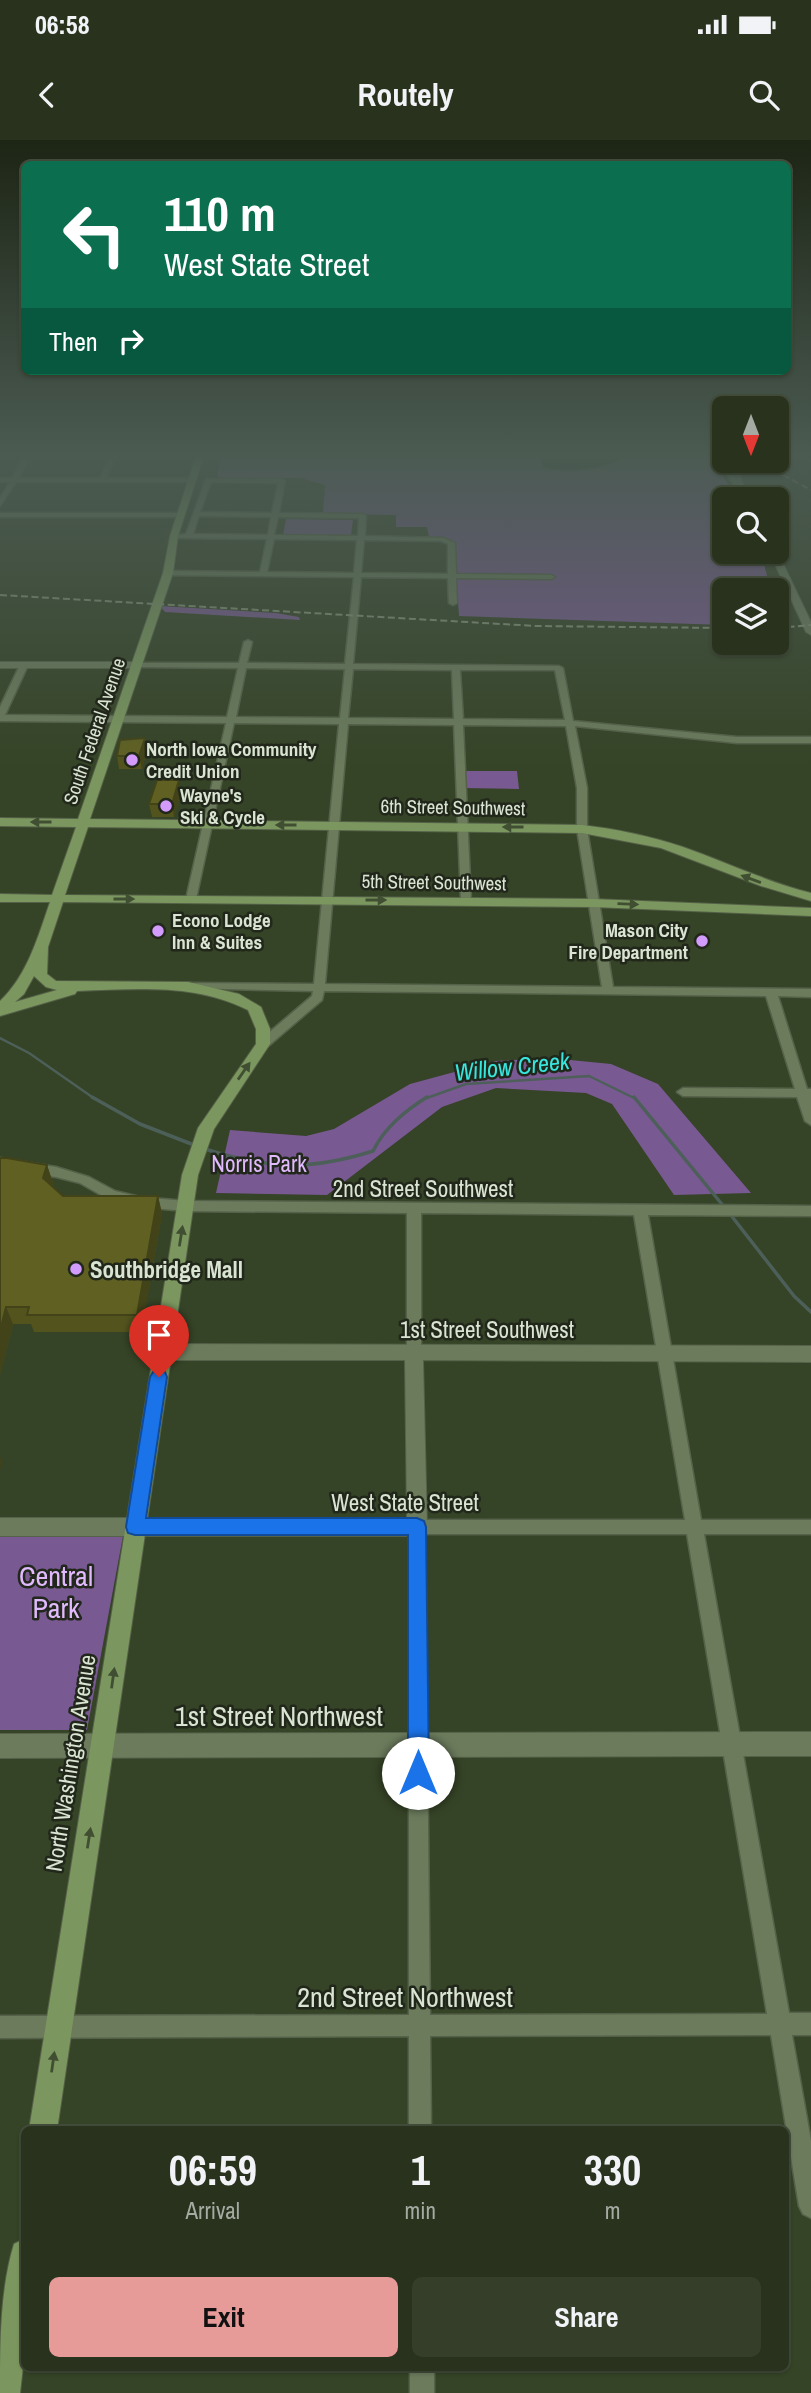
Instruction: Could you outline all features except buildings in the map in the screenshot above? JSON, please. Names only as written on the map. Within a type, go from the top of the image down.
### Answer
[{"type":"main road","name":"South Federal Avenue","points":[[0,1011],[19,992],[41,947],[55,898],[138,665],[170,558]]},
{"type":"main road","points":[[779,564],[811,632]]},
{"type":"main road","points":[[0,665],[138,665]]},
{"type":"main road","name":"6th Street Southwest","points":[[0,822],[582,829],[651,841],[786,891],[811,897]]},
{"type":"main road","name":"5th Street Southwest","points":[[0,898],[593,903],[811,912]]},
{"type":"main road","points":[[41,947],[40,975],[51,984],[169,986],[222,992],[240,998],[254,1007],[260,1017],[263,1044]]},
{"type":"main road","points":[[0,1011],[41,998],[97,986]]},
{"type":"main road","name":"North Washington Avenue","points":[[44,2126],[190,1175],[206,1128],[263,1044]]},
{"type":"main road","name":"1st Street Southwest","points":[[163,1352],[811,1354]]},
{"type":"main road","points":[[414,1353],[417,1527]]},
{"type":"main road","name":"West State Street","points":[[0,1527],[417,1527]]},
{"type":"main road","name":"1st Street Northwest","points":[[0,1746],[811,1744]]},
{"type":"main road","points":[[4,2393],[21,2275]]},
{"type":"street","points":[[263,574],[266,558]]},
{"type":"street","points":[[263,1044],[318,997],[320,987],[359,558]]},
{"type":"street","points":[[452,558],[453,603]]},
{"type":"street","points":[[168,573],[551,577]]},
{"type":"street","points":[[191,899],[248,642]]},
{"type":"street","points":[[24,665],[0,717],[571,723],[737,740],[811,740]]},
{"type":"street","points":[[138,665],[559,668],[582,788],[582,829],[608,991]]},
{"type":"street","points":[[456,667],[466,901]]},
{"type":"street","points":[[169,986],[811,993]]},
{"type":"street","points":[[771,993],[807,1093],[811,1121]]},
{"type":"street","points":[[683,1092],[807,1093]]},
{"type":"street","name":"2nd Street Southwest","points":[[0,1163],[56,1172],[84,1180],[111,1195],[140,1202],[186,1206],[811,1211]]},
{"type":"street","points":[[414,1209],[414,1353]]},
{"type":"street","points":[[640,1210],[811,2206]]},
{"type":"street","points":[[417,1527],[420,2126]]},
{"type":"street","name":"West State Street","points":[[417,1527],[811,1527]]},
{"type":"street","name":"2nd Street Northwest","points":[[0,2026],[811,2024]]},
{"type":"street","points":[[422,2371],[422,2393]]},
{"type":"green space","points":[[455,558],[712,558],[712,564],[765,564],[768,578],[712,578],[712,625],[459,616]]},
{"type":"green space","points":[[160,606],[276,613],[299,617],[300,620],[165,612]]},
{"type":"green space","points":[[461,771],[517,771],[519,789],[462,788]]},
{"type":"green space","name":"Norris Park","points":[[550,1058],[611,1064],[658,1084],[751,1193],[674,1195],[612,1104],[586,1093],[496,1088],[442,1107],[327,1195],[216,1193],[230,1130],[306,1136],[334,1129],[410,1084],[495,1061]]},
{"type":"green space","name":"Central Park","points":[[0,1536],[123,1536],[87,1730],[0,1730]]},
{"type":"waterway","name":"Willow Creek","points":[[0,1038],[29,1053],[93,1097]]},
{"type":"waterway","name":"Willow Creek","points":[[424,1099],[466,1084],[589,1076],[635,1099]]},
{"type":"waterway","name":"Willow Creek","points":[[93,1097],[140,1124],[194,1145]]},
{"type":"waterway","name":"Willow Creek","points":[[205,1149],[269,1164],[329,1162],[373,1151],[396,1120],[424,1099]]},
{"type":"waterway","name":"Willow Creek","points":[[635,1099],[725,1208]]},
{"type":"waterway","name":"Willow Creek","points":[[730,1214],[794,1296],[811,1312]]},
{"type":"railway","points":[[0,595],[536,626],[712,628]]},
{"type":"railway","points":[[789,627],[811,625]]},
{"type":"place","name":"North Iowa Community Credit Union","points":[[132,760]]},
{"type":"place","name":"Wayne's Ski & Cycle","points":[[166,806]]},
{"type":"place","name":"Econo Lodge Inn & Suites","points":[[158,931]]},
{"type":"place","name":"Mason City Fire Department","points":[[702,941]]},
{"type":"place","name":"Southbridge Mall","points":[[76,1269]]},
{"type":"route","points":[[159,1377],[135,1527],[417,1527],[418,1773]]}]
